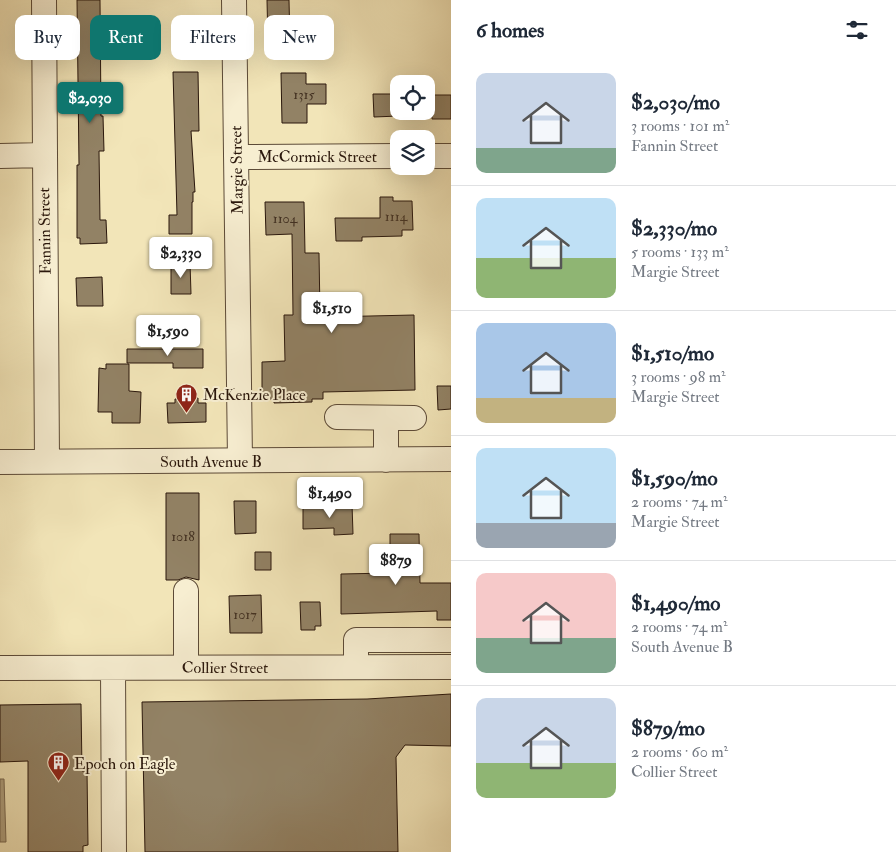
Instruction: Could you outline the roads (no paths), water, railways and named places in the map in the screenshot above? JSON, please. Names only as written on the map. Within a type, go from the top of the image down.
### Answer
[{"type":"street","name":"Fannin Street","points":[[44,0],[47,461]]},
{"type":"street","name":"Margie Street","points":[[234,0],[240,460]]},
{"type":"street","points":[[0,156],[44,155]]},
{"type":"street","name":"McCormick Street","points":[[236,156],[390,156]]},
{"type":"street","points":[[435,156],[451,156]]},
{"type":"street","points":[[337,417],[414,418]]},
{"type":"street","points":[[386,418],[386,460]]},
{"type":"street","name":"South Avenue B","points":[[0,462],[451,459]]},
{"type":"street","points":[[186,591],[186,668]]},
{"type":"street","points":[[356,667],[356,640],[451,640]]},
{"type":"street","points":[[403,667],[404,640]]},
{"type":"street","name":"Collier Street","points":[[0,668],[451,667]]},
{"type":"street","points":[[113,668],[114,852]]},
{"type":"place","name":"McKenzie Place","points":[[187,413]]},
{"type":"place","name":"Epoch on Eagle","points":[[58,782]]}]
